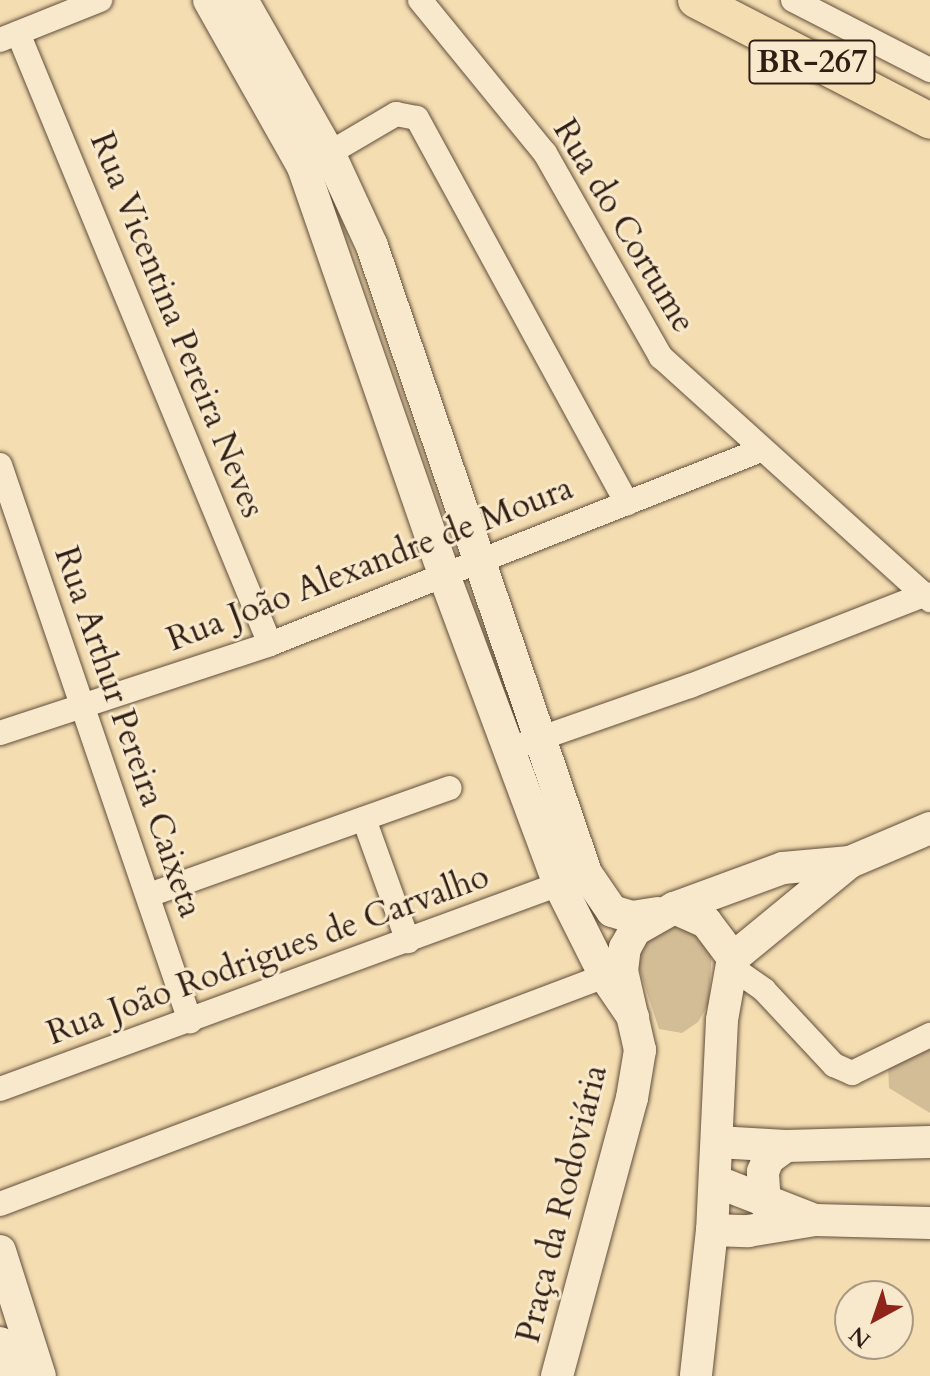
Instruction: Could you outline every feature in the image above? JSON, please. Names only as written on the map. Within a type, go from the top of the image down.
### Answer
[{"type":"main road","name":"BR-267","points":[[696,0],[930,121]]},
{"type":"street","points":[[9,36],[100,0]]},
{"type":"street","points":[[209,0],[372,246],[539,738],[573,879],[605,976],[633,1017]]},
{"type":"street","points":[[242,0],[316,161],[444,575],[509,749],[573,879],[612,911],[632,917],[666,911],[783,868],[850,862]]},
{"type":"street","name":"Rua do Cortume","points":[[420,0],[545,153],[661,357],[928,597]]},
{"type":"street","points":[[793,0],[930,70]]},
{"type":"street","name":"Rua Vicentina Pereira Neves","points":[[9,36],[270,644]]},
{"type":"street","points":[[316,161],[396,114],[417,118],[627,503]]},
{"type":"street","name":"Rua João Alexandre de Moura","points":[[0,733],[270,644],[761,450]]},
{"type":"street","name":"Rua Arthur Pereira Caixeta","points":[[0,465],[190,1021]]},
{"type":"street","points":[[509,749],[690,686],[928,597]]},
{"type":"street","points":[[149,895],[449,788]]},
{"type":"street","points":[[364,819],[408,941]]},
{"type":"street","points":[[696,1376],[712,1230],[722,1020],[733,963],[850,862],[930,828]]},
{"type":"street","name":"Rua João Rodrigues de Carvalho","points":[[0,1089],[573,879]]},
{"type":"street","points":[[633,1017],[622,971],[625,948],[635,930],[666,911],[706,922],[733,963],[764,990],[834,1065],[852,1073],[930,1035]]},
{"type":"street","points":[[0,1204],[605,976]]},
{"type":"street","name":"Praça da Rodoviária","points":[[557,1376],[632,1098],[640,1050],[633,1017]]},
{"type":"street","points":[[717,1142],[786,1146],[930,1142]]},
{"type":"street","points":[[765,1203],[763,1172],[768,1159],[786,1146]]},
{"type":"street","points":[[715,1181],[815,1220]]},
{"type":"street","points":[[712,1230],[748,1231],[815,1220],[930,1223]]},
{"type":"street","points":[[0,1251],[8,1306],[40,1376]]},
{"type":"street","points":[[0,1343],[12,1376]]},
{"type":"shaded area","points":[[667,920],[696,924],[712,945],[709,1003],[698,1022],[682,1033],[659,1029],[635,956],[644,934]]},
{"type":"shaded area","points":[[930,1044],[930,1113],[889,1088],[888,1064]]}]
